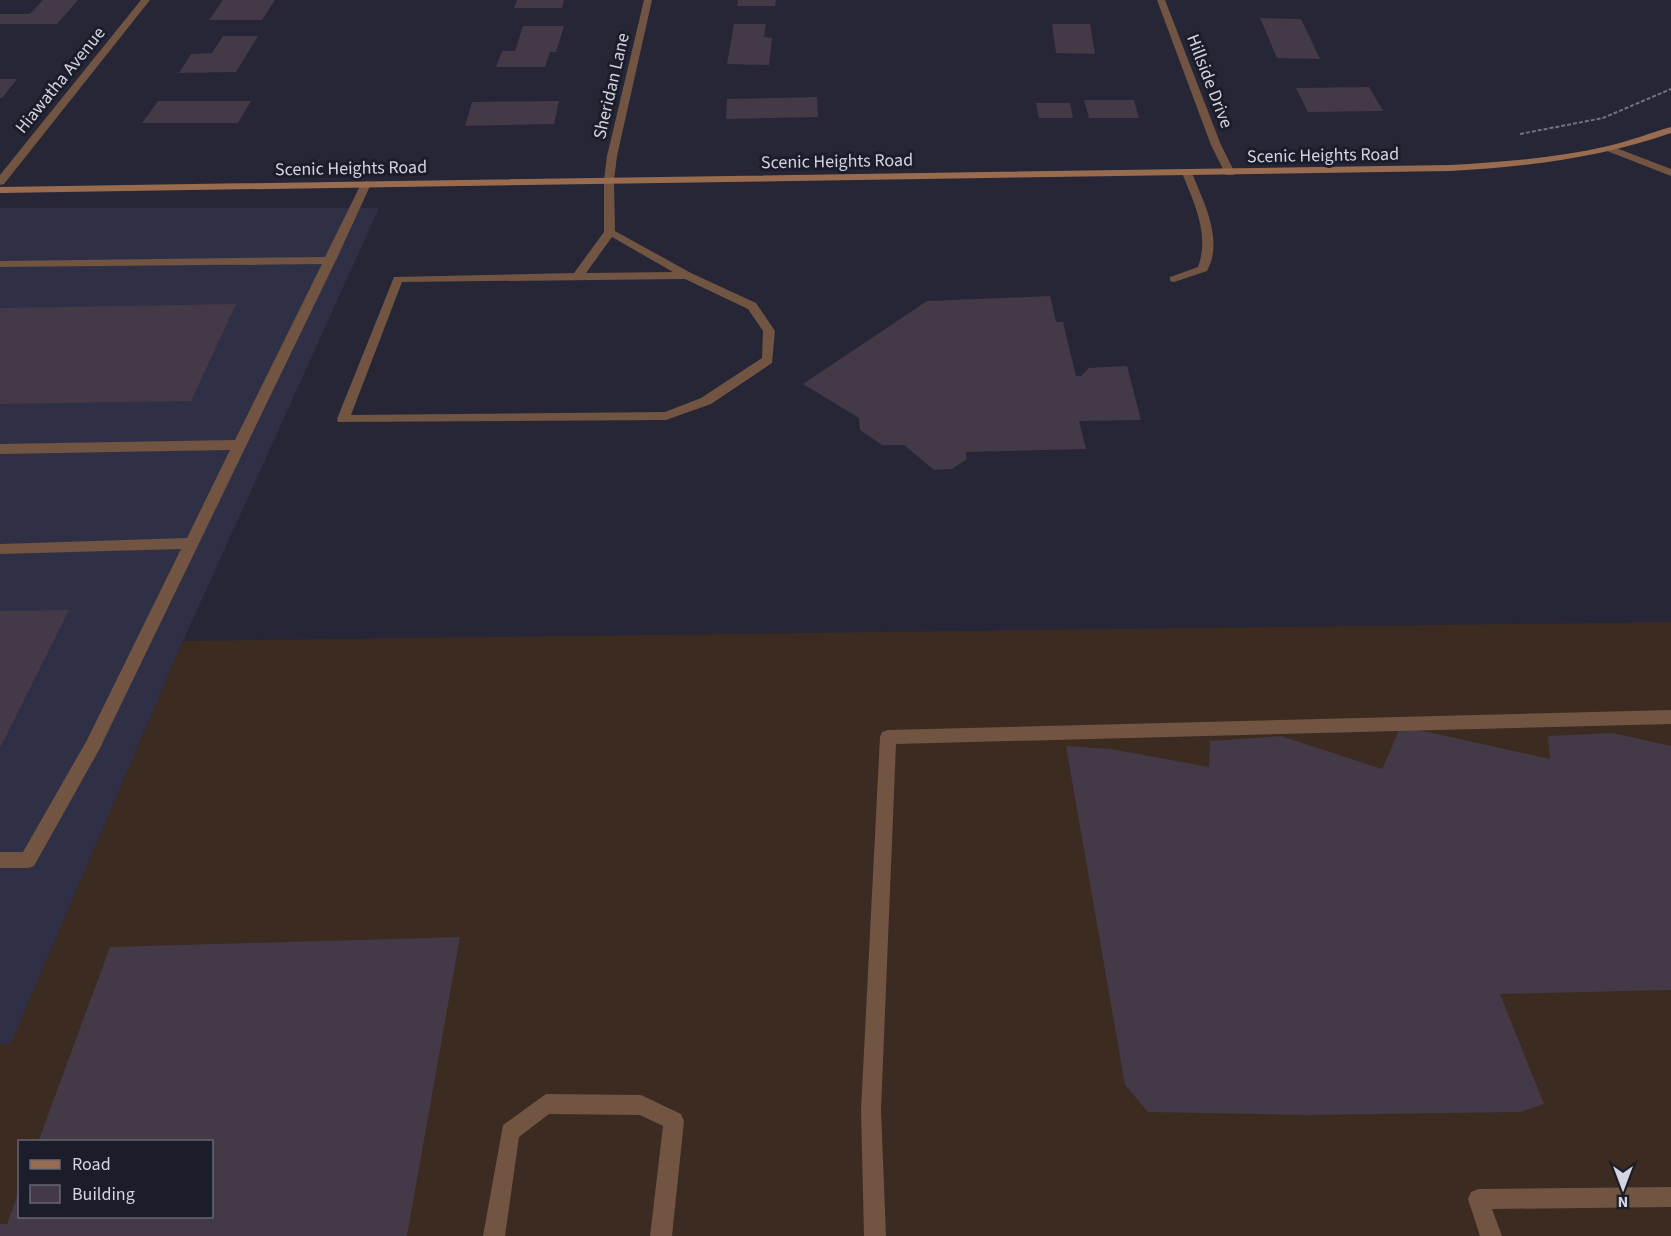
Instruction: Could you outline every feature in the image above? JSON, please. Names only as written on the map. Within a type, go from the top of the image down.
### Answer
[{"type":"street","name":"Hiawatha Avenue","points":[[0,182],[146,0]]},
{"type":"street","name":"Sheridan Lane","points":[[610,232],[609,180],[612,156],[648,0]]},
{"type":"street","name":"Hillside Drive","points":[[1161,0],[1216,145],[1230,173]]},
{"type":"street","name":"Scenic Heights Road","points":[[0,190],[1230,173],[1496,166],[1552,160],[1611,149],[1671,130]]},
{"type":"street","points":[[1611,149],[1671,173]]},
{"type":"street","points":[[1174,279],[1203,269],[1207,261],[1209,240],[1187,173]]},
{"type":"street","points":[[0,860],[28,860],[93,745],[366,184]]},
{"type":"street","points":[[576,277],[610,232],[687,275],[752,306],[769,331],[768,360],[706,401],[666,417],[344,419],[398,279],[576,277],[687,275]]},
{"type":"street","points":[[0,264],[330,260]]},
{"type":"street","points":[[0,449],[240,446]]},
{"type":"street","points":[[0,549],[192,543]]},
{"type":"street","points":[[875,1236],[871,1110],[888,737],[1671,717]]},
{"type":"street","points":[[494,1236],[510,1132],[546,1104],[641,1105],[674,1121],[661,1236]]},
{"type":"street","points":[[1491,1236],[1478,1199],[1671,1197]]},
{"type":"shaded area","points":[[0,208],[379,208],[183,641],[11,1044],[0,1044]]},
{"type":"shaded area","points":[[1671,622],[1671,1236],[0,1236],[0,1044],[11,1043],[183,641]]},
{"type":"building","points":[[43,0],[78,0],[57,24],[0,24],[0,14],[30,14]]},
{"type":"building","points":[[223,0],[275,0],[262,20],[209,20]]},
{"type":"building","points":[[517,0],[564,0],[562,8],[514,8]]},
{"type":"building","points":[[738,0],[776,0],[775,6],[737,6]]},
{"type":"building","points":[[1260,18],[1301,19],[1320,59],[1277,58]]},
{"type":"building","points":[[734,24],[766,24],[764,37],[772,38],[769,65],[727,64]]},
{"type":"building","points":[[1052,24],[1090,24],[1095,54],[1056,53]]},
{"type":"building","points":[[523,26],[564,26],[556,52],[550,52],[545,67],[496,67],[502,51],[515,51]]},
{"type":"building","points":[[223,36],[258,36],[236,72],[179,73],[191,54],[212,53]]},
{"type":"building","points":[[0,79],[17,79],[2,98],[0,98]]},
{"type":"building","points":[[1369,87],[1383,111],[1308,112],[1296,88]]},
{"type":"building","points":[[817,97],[818,117],[726,119],[727,99]]},
{"type":"building","points":[[1084,100],[1134,100],[1139,118],[1089,118]]},
{"type":"building","points":[[158,101],[251,101],[238,123],[142,123]]},
{"type":"building","points":[[559,101],[554,124],[465,126],[472,102]]},
{"type":"building","points":[[1036,103],[1070,103],[1073,118],[1039,118]]},
{"type":"building","points":[[1050,296],[1056,322],[1063,322],[1076,376],[1081,376],[1089,368],[1127,366],[1141,420],[1079,421],[1086,449],[966,452],[967,459],[952,469],[934,470],[904,445],[882,445],[860,430],[859,418],[803,384],[927,301]]},
{"type":"building","points":[[236,304],[191,401],[0,404],[0,308]]},
{"type":"building","points":[[69,610],[0,748],[0,611]]},
{"type":"building","points":[[1401,726],[1550,759],[1548,736],[1613,733],[1671,746],[1671,990],[1500,994],[1544,1104],[1520,1112],[1305,1115],[1148,1112],[1125,1085],[1066,746],[1111,749],[1209,767],[1210,741],[1281,736],[1382,769]]},
{"type":"building","points":[[460,937],[407,1236],[0,1236],[0,1224],[7,1224],[18,1194],[18,1218],[213,1218],[213,1140],[39,1140],[110,947]]}]
